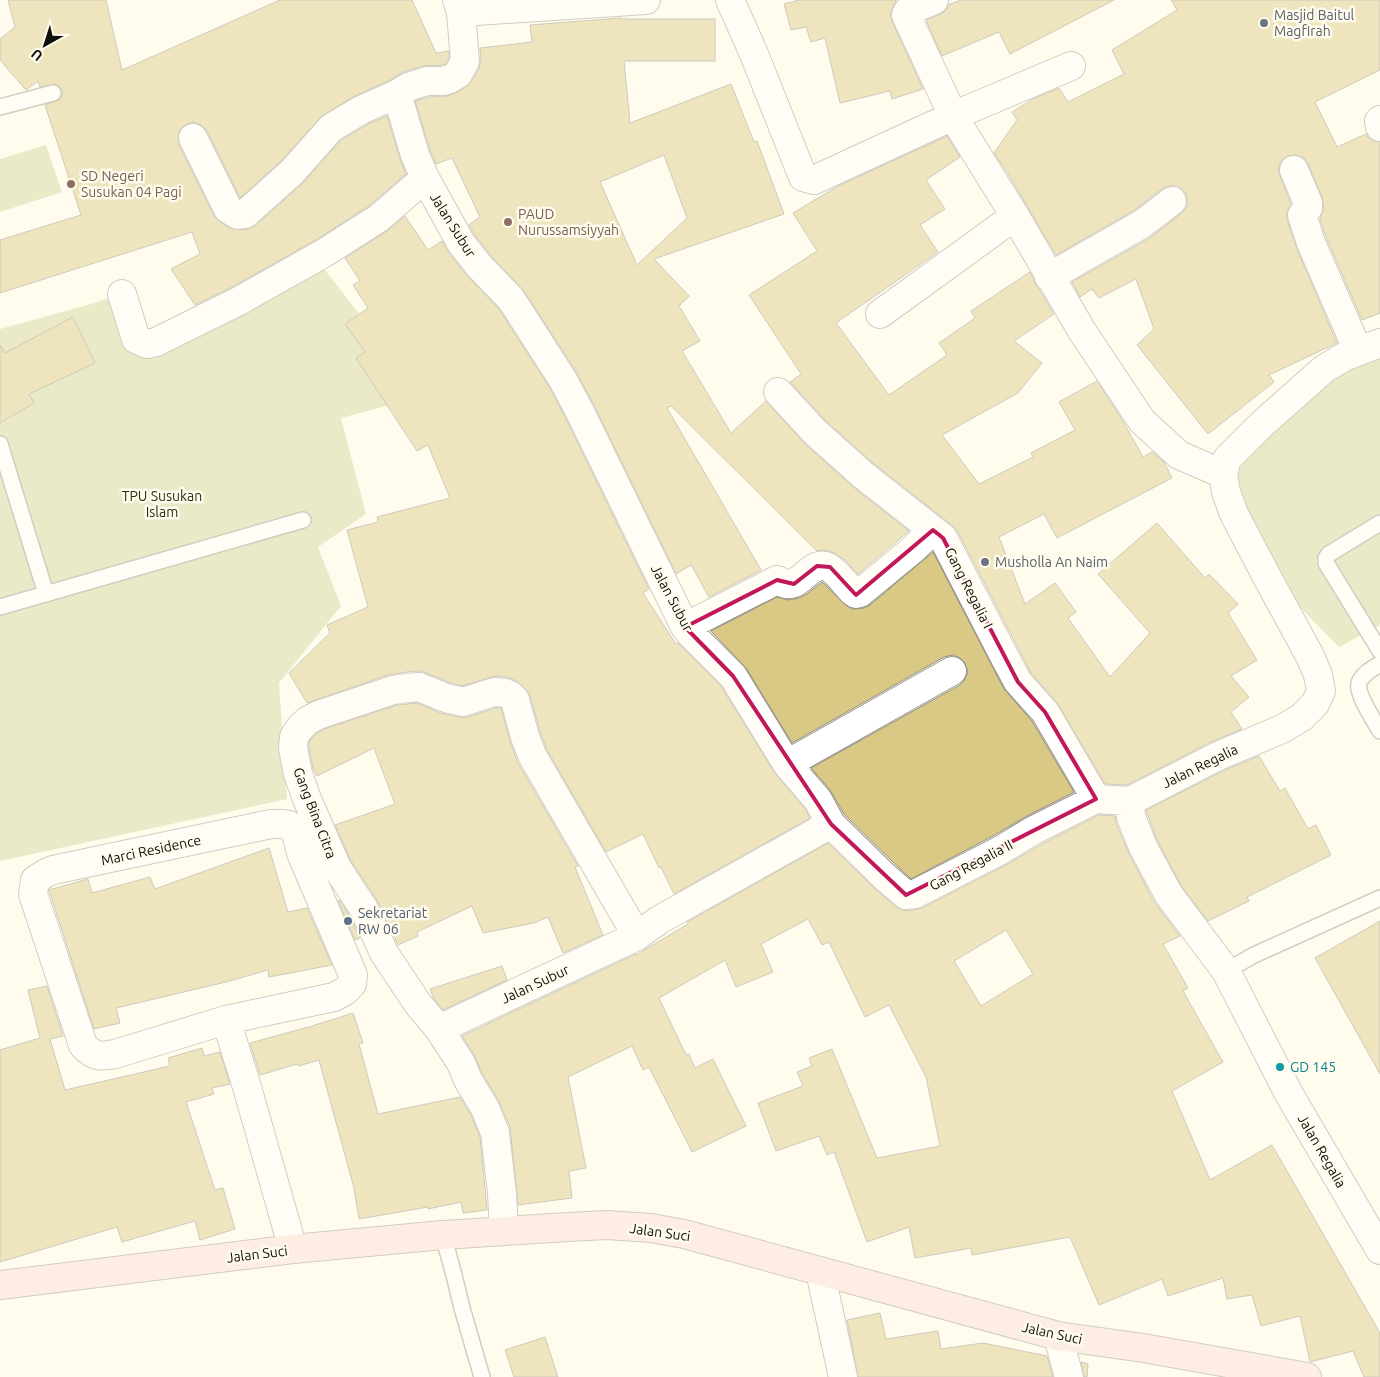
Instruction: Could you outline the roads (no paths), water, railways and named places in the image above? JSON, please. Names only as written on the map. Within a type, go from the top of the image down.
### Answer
[{"type":"street","points":[[193,138],[228,209],[238,215],[245,214],[292,172],[330,128],[361,110],[408,87],[427,82],[443,81],[458,74],[464,61],[459,6],[646,0]]},
{"type":"street","points":[[730,0],[754,54],[803,177],[814,180],[953,116],[1071,66]]},
{"type":"street","points":[[933,0],[908,11],[906,15],[953,116],[1015,216],[1082,331],[1142,421],[1179,455],[1223,474],[1227,459],[1262,424],[1324,369],[1344,356],[1369,347],[1311,243],[1302,215],[1308,208],[1308,202],[1294,170]]},
{"type":"street","name":"Jalan Subur","points":[[397,94],[415,156],[425,178],[461,243],[480,267],[511,299],[563,380],[685,627],[733,676],[788,764],[818,800],[831,824],[658,920],[637,936],[439,1029]]},
{"type":"street","points":[[1380,120],[1380,127]]},
{"type":"street","points":[[122,294],[136,339],[147,344],[156,342],[239,301],[324,253],[379,218],[425,178]]},
{"type":"street","points":[[1050,277],[1142,224],[1172,201]]},
{"type":"street","points":[[880,314],[1015,216]]},
{"type":"street","name":"Gang Regalia I","points":[[778,392],[815,432],[863,475],[943,538],[1018,682],[1045,712],[1096,799]]},
{"type":"street","name":"Jalan Regalia","points":[[1223,474],[1226,492],[1234,514],[1311,658],[1318,675],[1321,691],[1315,704],[1289,725],[1218,756],[1130,801],[1131,817],[1143,847],[1169,895],[1226,971],[1289,1094],[1380,1250]]},
{"type":"street","points":[[685,627],[776,580],[786,584],[794,584],[817,566],[823,565],[830,568],[852,592],[860,593],[911,551],[933,530]]},
{"type":"street","points":[[788,764],[952,671]]},
{"type":"street","name":"Gang Bina Citra","points":[[504,1230],[495,1133],[461,1063],[439,1029],[418,1004],[384,954],[364,909],[337,868],[298,774],[293,748],[294,737],[308,720],[318,715],[393,690],[419,687],[446,698],[463,702],[494,692],[510,695],[515,700],[524,736],[533,757],[637,936]]},
{"type":"street","name":"Gang Regalia II","points":[[831,824],[884,877],[906,896],[915,894],[998,852],[1034,830],[1096,799],[1130,801]]},
{"type":"street","name":"Marci Residence","points":[[271,824],[289,825],[294,829],[301,853],[353,975],[352,984],[345,992],[334,997],[226,1020],[115,1054],[99,1056],[88,1051],[83,1045],[33,894],[35,880],[46,872],[53,870],[271,824]]},
{"type":"street","points":[[325,908],[354,894]]},
{"type":"street","points":[[226,1020],[293,1249]]},
{"type":"street","name":"Jalan Suci","points":[[0,1286],[293,1249],[443,1235],[607,1225],[651,1228],[694,1236],[1058,1336],[1143,1348],[1307,1377]]},
{"type":"street","points":[[820,1271],[843,1377]]},
{"type":"street","points":[[1058,1336],[1069,1377]]},
{"type":"lane","points":[[0,107],[53,93]]},
{"type":"lane","points":[[0,444],[46,594]]},
{"type":"lane","points":[[0,607],[303,520]]},
{"type":"lane","points":[[1380,523],[1329,554],[1326,558],[1326,563],[1380,651]]},
{"type":"lane","points":[[1380,664],[1364,675],[1359,683],[1360,694],[1380,730]]},
{"type":"lane","points":[[1226,971],[1254,955],[1380,898]]},
{"type":"lane","points":[[443,1235],[482,1377]]},
{"type":"place","name":"Masjid Baitul Magfirah","points":[[1264,23]]},
{"type":"place","name":"SD Negeri Susukan 04 Pagi","points":[[71,184]]},
{"type":"place","name":"PAUD Nurussamsiyyah","points":[[508,222]]},
{"type":"place","name":"Musholla An Naim","points":[[985,562]]},
{"type":"place","name":"Sekretariat RW 06","points":[[348,921]]},
{"type":"place","name":"GD 145","points":[[1280,1067]]},
{"type":"park label","name":"TPU Susukan Islam","points":[[162,504]]}]
